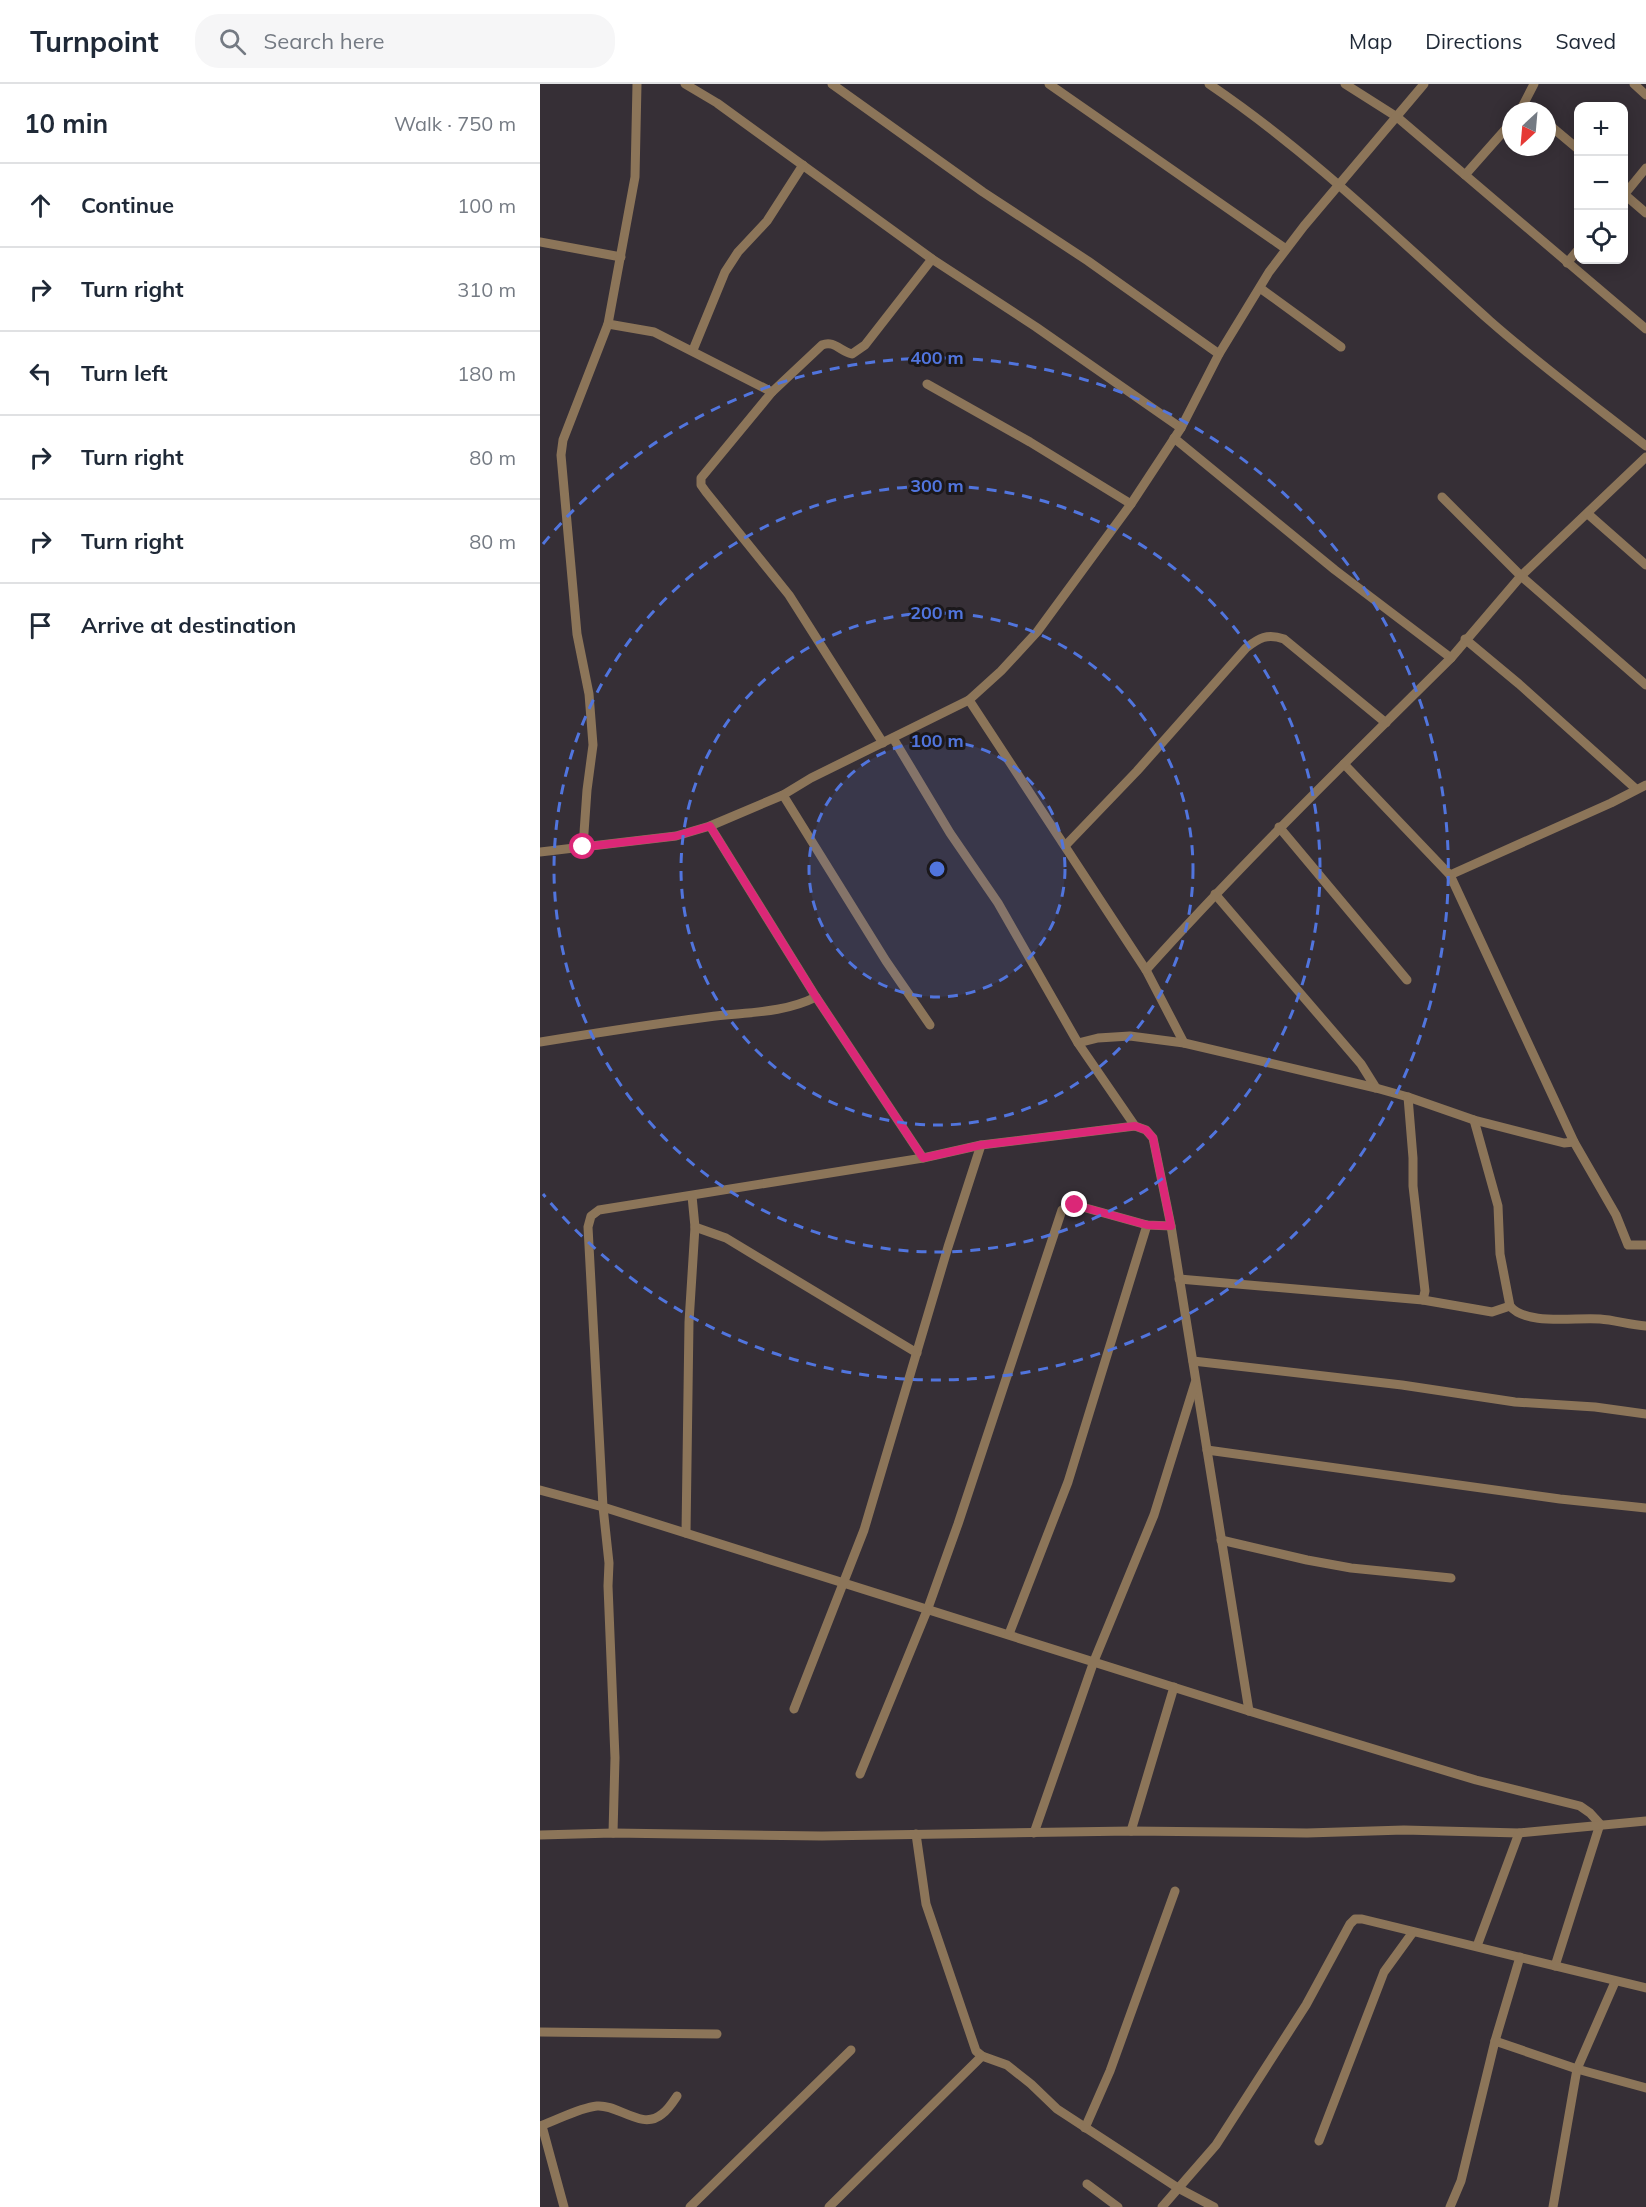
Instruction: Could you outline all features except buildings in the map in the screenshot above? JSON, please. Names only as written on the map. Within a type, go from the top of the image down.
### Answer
[{"type":"street","points":[[583,847],[593,745],[590,694],[577,634],[561,455],[563,440],[608,324],[635,177],[638,84]]},
{"type":"street","points":[[685,84],[717,103],[932,259],[1036,327],[1181,428]]},
{"type":"street","points":[[832,84],[983,192],[1088,261],[1219,354]]},
{"type":"street","points":[[1049,84],[1286,249]]},
{"type":"street","points":[[1209,84],[1267,125],[1339,185],[1493,324],[1646,446]]},
{"type":"street","points":[[1345,84],[1397,117],[1646,329]]},
{"type":"street","points":[[540,852],[676,836],[710,826],[783,795],[811,778],[969,700],[1001,671],[1037,632],[1131,504],[1181,428],[1219,354],[1286,249],[1424,84]]},
{"type":"street","points":[[1526,102],[1534,84]]},
{"type":"street","points":[[1634,84],[1646,95]]},
{"type":"street","points":[[1556,131],[1574,146]]},
{"type":"street","points":[[1465,175],[1502,133]]},
{"type":"street","points":[[693,350],[725,272],[738,252],[767,221],[803,165]]},
{"type":"street","points":[[1628,189],[1646,168]]},
{"type":"street","points":[[1628,195],[1646,213]]},
{"type":"street","points":[[540,242],[621,257]]},
{"type":"street","points":[[1567,263],[1574,255]]},
{"type":"street","points":[[883,743],[789,595],[702,485],[701,478],[704,471],[772,392],[822,345],[834,344],[852,354],[865,345],[932,259]]},
{"type":"street","points":[[1260,288],[1341,347]]},
{"type":"street","points":[[608,324],[654,332],[772,392]]},
{"type":"street","points":[[927,384],[1030,442],[1131,504]]},
{"type":"street","points":[[1174,438],[1335,570],[1450,658]]},
{"type":"street","points":[[1146,970],[1279,827],[1450,658],[1521,576],[1646,457]]},
{"type":"street","points":[[1442,497],[1521,576],[1646,685]]},
{"type":"street","points":[[1588,514],[1646,565]]},
{"type":"street","points":[[1065,846],[1137,771],[1246,648],[1259,638],[1271,635],[1284,639],[1386,723]]},
{"type":"street","points":[[1465,639],[1636,789]]},
{"type":"street","points":[[969,700],[1146,970],[1184,1043]]},
{"type":"street","points":[[893,738],[950,833],[998,903],[1078,1043],[1135,1126]]},
{"type":"street","points":[[1344,764],[1450,875],[1574,1142],[1616,1215],[1628,1245],[1646,1245]]},
{"type":"street","points":[[1450,875],[1646,785]]},
{"type":"street","points":[[783,795],[886,961],[930,1025]]},
{"type":"street","points":[[710,826],[816,997],[923,1158]]},
{"type":"street","points":[[1279,827],[1407,980]]},
{"type":"street","points":[[1215,894],[1361,1064],[1376,1088]]},
{"type":"street","points":[[540,1042],[711,1016],[774,1010],[816,997]]},
{"type":"street","points":[[1078,1043],[1098,1038],[1130,1036],[1184,1043],[1376,1088],[1474,1120],[1564,1143],[1574,1142]]},
{"type":"street","points":[[1408,1097],[1413,1186],[1425,1291],[1423,1300]]},
{"type":"street","points":[[1474,1120],[1498,1206],[1500,1254],[1510,1306],[1515,1312],[1521,1316],[1599,1318],[1646,1326]]},
{"type":"street","points":[[613,1833],[615,1758],[609,1563],[603,1507],[588,1227],[591,1216],[599,1210],[923,1158],[981,1145],[1135,1126],[1146,1130],[1153,1138],[1171,1226],[1249,1711]]},
{"type":"street","points":[[794,1709],[864,1530],[981,1145]]},
{"type":"street","points":[[686,1533],[689,1322],[695,1227],[692,1196]]},
{"type":"street","points":[[860,1774],[928,1608],[1011,1371],[1062,1210],[1075,1205],[1147,1225],[1171,1226]]},
{"type":"street","points":[[1009,1634],[1068,1482],[1147,1225]]},
{"type":"street","points":[[695,1227],[726,1238],[916,1353]]},
{"type":"street","points":[[1179,1279],[1423,1300],[1492,1312],[1510,1306]]},
{"type":"street","points":[[1193,1361],[1390,1384],[1515,1402],[1595,1407],[1646,1414]]},
{"type":"street","points":[[1034,1833],[1094,1661],[1154,1515],[1196,1381]]},
{"type":"street","points":[[1207,1449],[1560,1499],[1646,1508]]},
{"type":"street","points":[[540,1490],[603,1507],[1249,1711],[1476,1780],[1570,1803],[1590,1813],[1600,1824]]},
{"type":"street","points":[[1221,1540],[1351,1568],[1451,1578]]},
{"type":"street","points":[[1131,1831],[1174,1687]]},
{"type":"street","points":[[540,1836],[613,1833],[822,1836],[1131,1831],[1307,1833],[1404,1830],[1519,1833],[1646,1821]]},
{"type":"street","points":[[1556,1966],[1600,1824]]},
{"type":"street","points":[[1477,1946],[1519,1833]]},
{"type":"street","points":[[916,1834],[926,1904],[976,2051],[982,2056],[1007,2065],[1057,2109],[1178,2188],[1214,2207]]},
{"type":"street","points":[[1085,2128],[1110,2071],[1175,1891]]},
{"type":"street","points":[[1162,2207],[1216,2145],[1306,2005],[1350,1924],[1355,1920],[1362,1919],[1646,1988]]},
{"type":"street","points":[[1319,2141],[1384,1972],[1413,1932]]},
{"type":"street","points":[[1450,2207],[1461,2181],[1495,2041],[1520,1957]]},
{"type":"street","points":[[1553,2207],[1578,2069],[1615,1982]]},
{"type":"street","points":[[540,2032],[717,2034]]},
{"type":"street","points":[[1495,2041],[1578,2069],[1646,2088]]},
{"type":"street","points":[[690,2207],[851,2050]]},
{"type":"street","points":[[828,2207],[982,2056]]},
{"type":"street","points":[[564,2207],[541,2126],[599,2105],[613,2107],[629,2116],[649,2120],[662,2115],[677,2096]]},
{"type":"street","points":[[1087,2184],[1118,2207]]},
{"type":"route","points":[[583,847],[676,836],[710,826],[816,997],[923,1158],[981,1145],[1135,1126],[1146,1130],[1153,1138],[1171,1226],[1147,1225],[1075,1205]]}]
